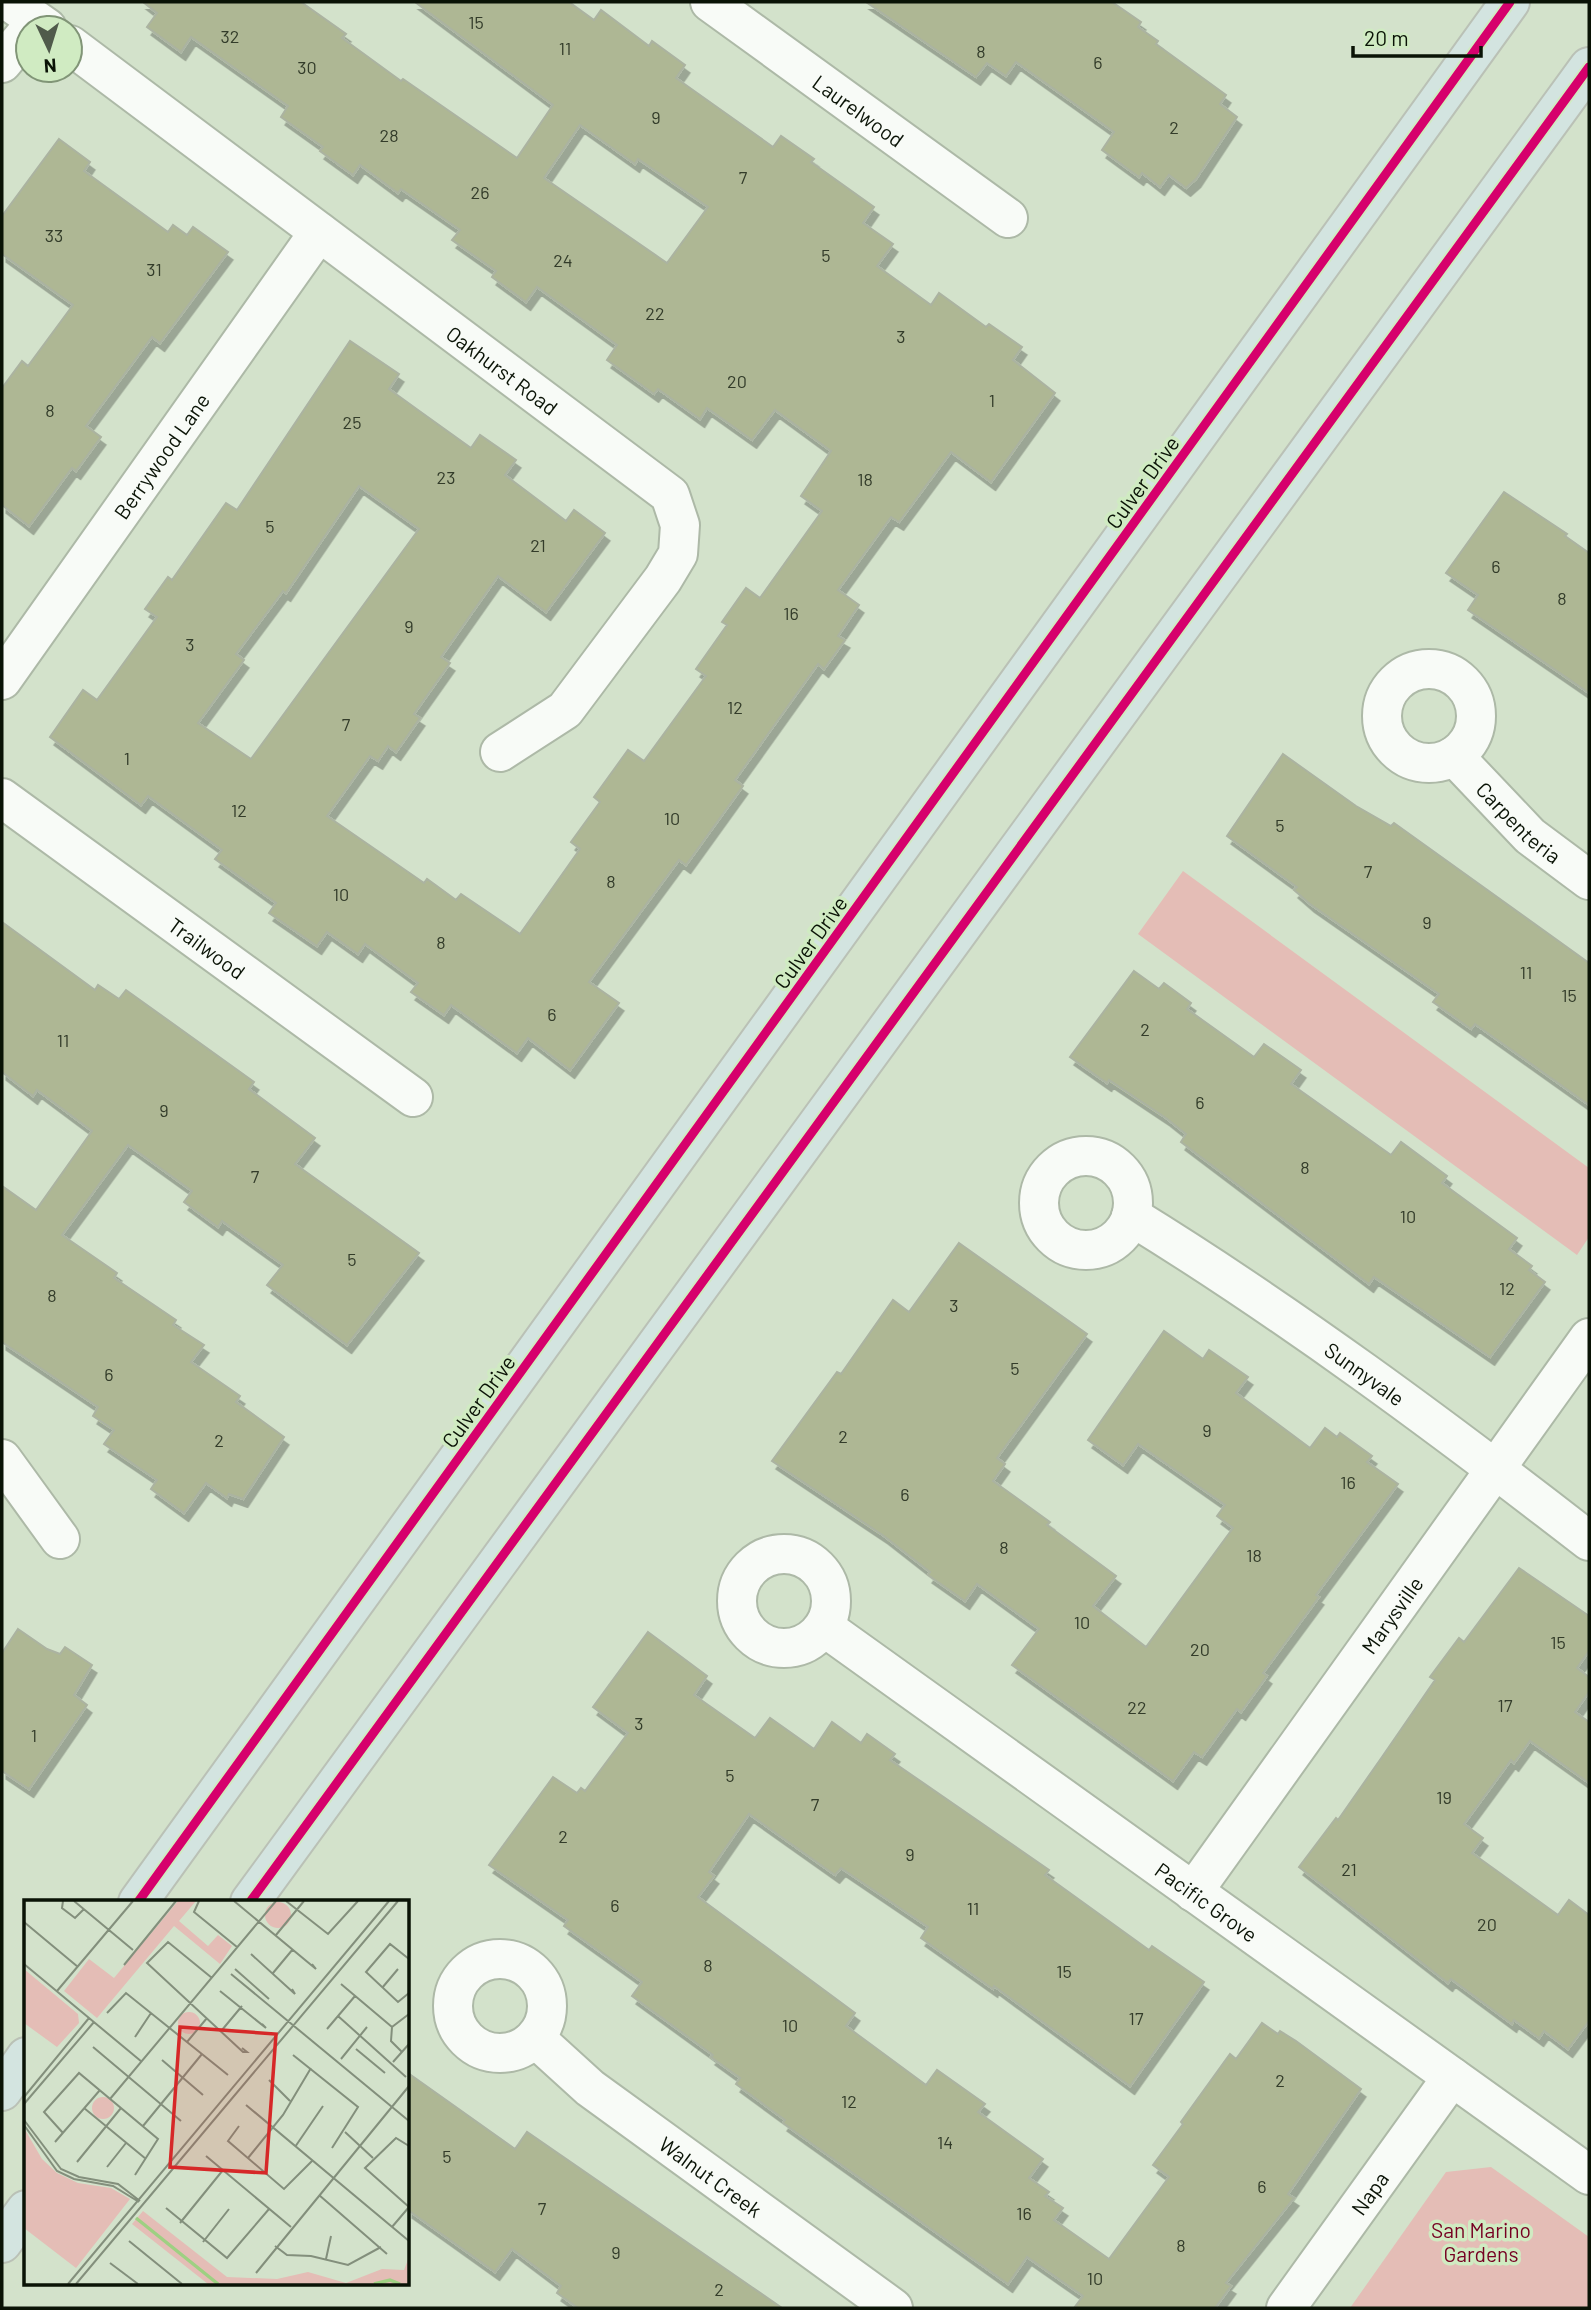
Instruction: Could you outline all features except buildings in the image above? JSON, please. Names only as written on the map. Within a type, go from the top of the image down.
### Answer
[{"type":"main road","name":"Culver Drive","points":[[139,1900],[1510,2]]},
{"type":"main road","points":[[251,1900],[1589,67]]},
{"type":"main road","points":[[2,2091],[24,2060]]},
{"type":"main road","points":[[2,2243],[24,2213]]},
{"type":"street","name":"Laurelwood","points":[[716,4],[1008,218]]},
{"type":"street","points":[[2,63],[14,46]]},
{"type":"street","name":"Oakhurst Road","points":[[84,56],[670,495],[680,524],[678,554],[663,579],[565,710],[500,752]]},
{"type":"street","name":"Berrywood Lane","points":[[2,680],[319,232]]},
{"type":"street","name":"Carpenteria","points":[[1454,756],[1530,836],[1589,880]]},
{"type":"street","name":"Trailwood","points":[[2,798],[414,1097]]},
{"type":"street","name":"Sunnyvale","points":[[1131,1216],[1203,1260],[1496,1469],[1589,1541]]},
{"type":"street","name":"Marysville","points":[[1194,1892],[1589,1338]]},
{"type":"street","points":[[2,1459],[60,1539]]},
{"type":"street","name":"Pacific Grove","points":[[824,1627],[1589,2175]]},
{"type":"street","name":"Walnut Creek","points":[[535,2038],[590,2088],[889,2307]]},
{"type":"street","name":"Napa","points":[[1286,2308],[1452,2077]]},
{"type":"green space","points":[[1183,871],[1589,1168],[1589,1237],[1577,1255],[1138,934]]},
{"type":"green space","name":"San Marino Gardens","points":[[1491,2167],[1589,2237],[1589,2308],[1350,2308],[1446,2172]]},
{"type":"cycle path","points":[[139,1900],[1510,2]]},
{"type":"cycle path","points":[[251,1900],[1589,67]]}]
